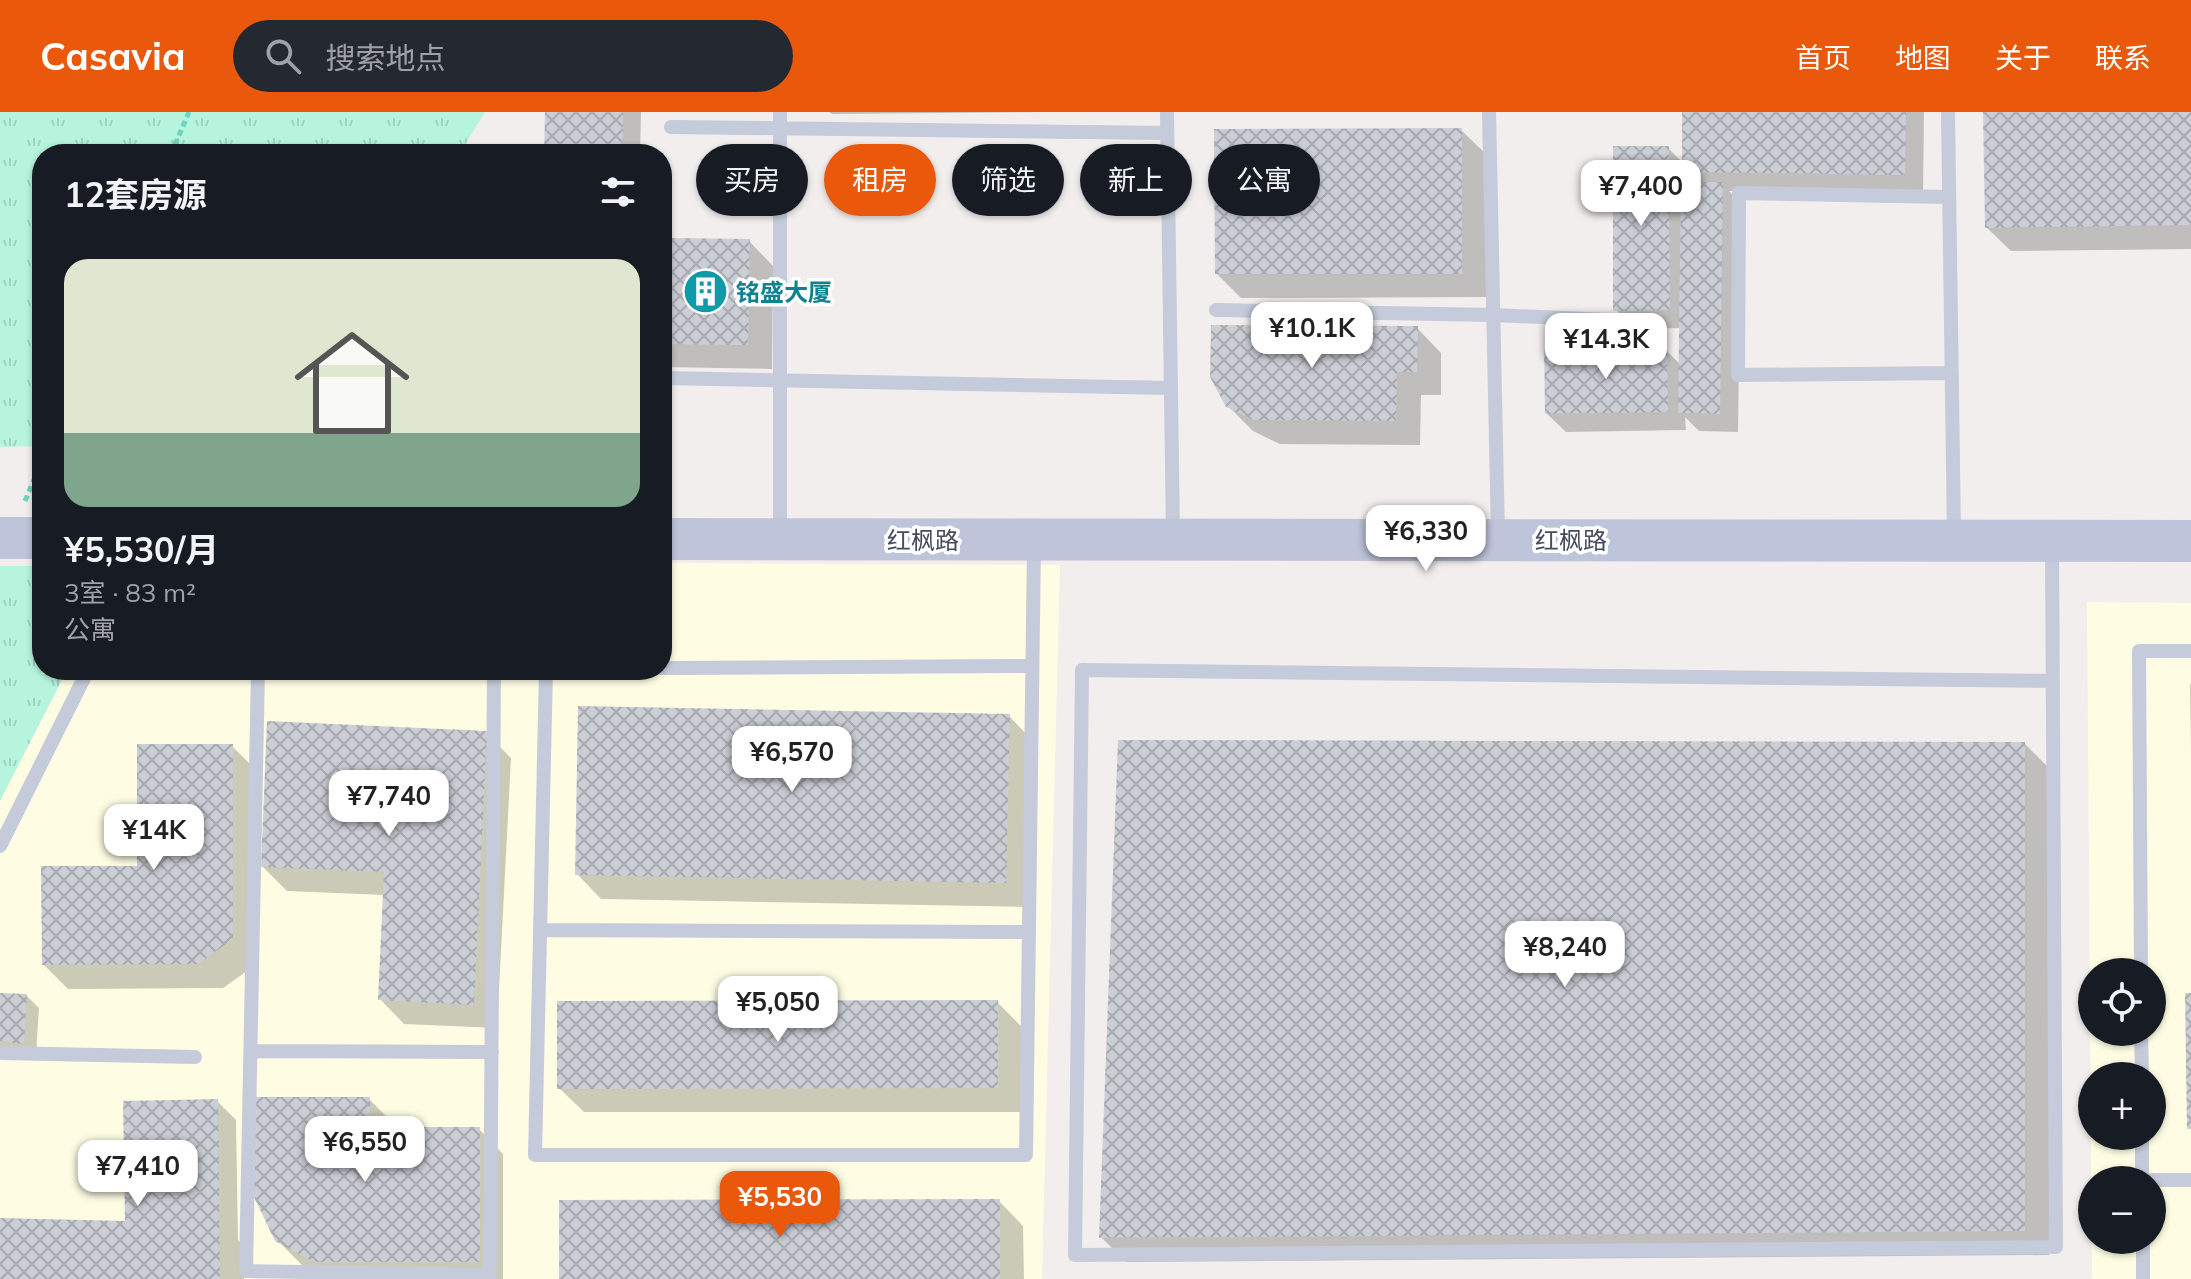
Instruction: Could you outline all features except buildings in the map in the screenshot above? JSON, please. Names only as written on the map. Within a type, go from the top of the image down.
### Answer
[{"type":"street","points":[[0,538],[32,538]]},
{"type":"street","name":"红枫路","points":[[672,539],[2191,541]]},
{"type":"lane","points":[[780,112],[780,539]]},
{"type":"lane","points":[[1167,112],[1174,540]]},
{"type":"lane","points":[[1489,112],[1498,540]]},
{"type":"lane","points":[[1948,112],[1955,541]]},
{"type":"lane","points":[[671,127],[1167,133]]},
{"type":"lane","points":[[1949,197],[1739,193],[1738,375],[1952,373]]},
{"type":"lane","points":[[1216,310],[1493,315],[1654,322]]},
{"type":"lane","points":[[672,378],[1171,388]]},
{"type":"lane","points":[[546,680],[535,1155],[1026,1155],[1034,540]]},
{"type":"lane","points":[[2052,541],[2053,681],[2056,1247],[1075,1255],[1082,670],[2053,681]]},
{"type":"lane","points":[[2141,958],[2139,651],[2191,651]]},
{"type":"lane","points":[[672,668],[1032,666]]},
{"type":"lane","points":[[0,846],[83,680]]},
{"type":"lane","points":[[258,680],[246,1271],[490,1275],[494,680]]},
{"type":"lane","points":[[540,930],[1029,932]]},
{"type":"lane","points":[[251,1051],[492,1052]]},
{"type":"lane","points":[[0,1053],[195,1057]]},
{"type":"lane","points":[[2166,1180],[2191,1180]]},
{"type":"lane","points":[[2143,1254],[2143,1279]]},
{"type":"path","points":[[175,144],[189,112]]},
{"type":"shaded area","points":[[672,563],[1060,565],[1042,1279],[0,1279],[0,801],[62,680],[672,680]]},
{"type":"shaded area","points":[[2087,602],[2191,603],[2191,1279],[2092,1279],[2092,1254],[2166,1254],[2166,1166],[2091,1166],[2091,1150],[2166,1150],[2166,1062],[2090,1062],[2090,1046],[2166,1046],[2166,958],[2090,958]]},
{"type":"green space","points":[[0,112],[485,112],[465,144],[32,144],[32,446],[0,447]]},
{"type":"green space","points":[[0,566],[32,566],[32,680],[62,680],[0,801]]},
{"type":"place","name":"铭盛大厦","points":[[705,292]]}]
